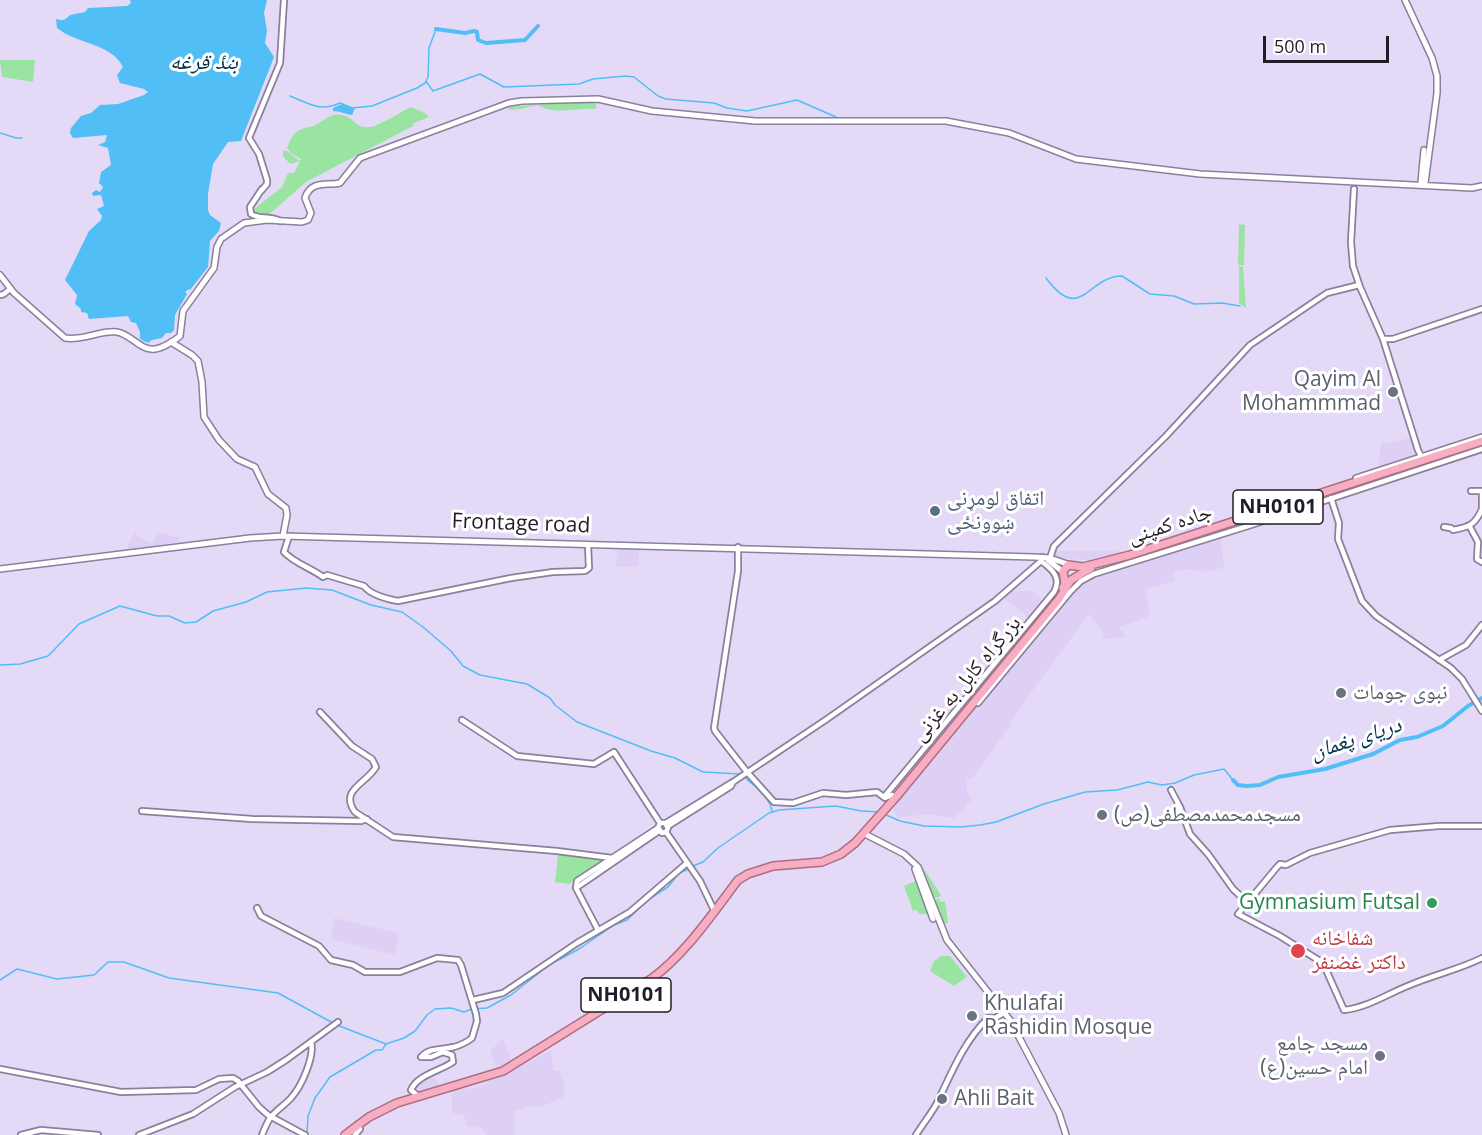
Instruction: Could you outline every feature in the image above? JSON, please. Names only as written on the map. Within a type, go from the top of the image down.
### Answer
[{"type":"highway","name":"جاده کمپنی","points":[[1071,565],[1083,567],[1130,555],[1482,443]]},
{"type":"highway","name":"جاده کمپنی","points":[[1069,576],[1094,566],[1131,559],[1247,524],[1423,460]]},
{"type":"highway","points":[[1069,576],[1077,570],[1071,565]]},
{"type":"highway","name":"NH0101","points":[[1069,576],[1064,568],[1071,565]]},
{"type":"highway","name":"بزرگراه کابل به غزنی","points":[[977,695],[1002,660],[1021,642],[1032,623],[1064,586],[1069,576]]},
{"type":"highway","name":"بزرگراه کابل به غزنی","points":[[345,1135],[358,1124],[397,1103],[503,1071],[667,968],[679,956],[738,880],[748,874],[772,866],[822,862],[832,859],[864,835],[891,798],[1059,599],[1069,576]]},
{"type":"main road","points":[[1403,0],[1432,58],[1437,76],[1437,93],[1423,182]]},
{"type":"main road","points":[[0,276],[10,289],[65,338],[75,339],[114,332],[125,335],[139,345],[152,349],[158,348],[178,338],[181,334],[185,308],[214,268],[217,247],[221,239],[244,223],[308,220],[311,213],[305,198],[307,193],[318,184],[340,183],[360,158],[509,103],[522,101],[598,99],[652,111],[755,122],[946,121],[1009,133],[1076,159],[1200,174],[1472,188],[1482,185]]},
{"type":"main road","points":[[1341,181],[1345,178],[1482,185]]},
{"type":"main road","points":[[171,342],[198,361],[204,417],[224,446],[237,459],[255,467],[268,494],[286,508],[285,536],[738,548]]},
{"type":"main road","name":"Frontage road","points":[[0,568],[238,537],[285,536],[1029,555],[1041,559],[1050,558],[1071,565]]},
{"type":"main road","points":[[1041,559],[1054,564],[1069,576]]},
{"type":"main road","points":[[864,835],[912,864],[943,941],[1002,1014],[1052,1107],[1064,1135]]},
{"type":"main road","points":[[864,835],[903,854],[918,867],[946,940],[1010,1020],[1059,1113],[1064,1135]]},
{"type":"street","points":[[280,220],[273,217],[258,218],[251,214],[250,207],[267,182],[259,154],[249,138],[280,63],[284,0]]},
{"type":"street","points":[[1021,642],[1081,581],[1094,573],[1331,498],[1423,460],[1385,339],[1359,285],[1351,255],[1354,181]]},
{"type":"street","points":[[1352,227],[1354,261],[1363,293]]},
{"type":"street","points":[[1050,558],[1054,546],[1166,436],[1250,345],[1327,293],[1359,285]]},
{"type":"street","points":[[0,295],[10,289]]},
{"type":"street","points":[[1385,339],[1393,339],[1482,310]]},
{"type":"street","points":[[1387,345],[1459,318]]},
{"type":"street","points":[[1444,527],[1453,530],[1470,527],[1476,521],[1482,509],[1482,491],[1471,491]]},
{"type":"street","points":[[1331,498],[1338,523],[1338,539],[1362,601],[1376,616],[1459,675],[1482,711]]},
{"type":"street","points":[[1470,527],[1478,542],[1477,559],[1482,562]]},
{"type":"street","points":[[285,536],[284,552],[295,561],[323,577],[327,575],[364,586],[366,590],[398,601],[511,578],[553,572],[585,571],[589,568],[588,545]]},
{"type":"street","points":[[738,548],[738,571],[714,728],[744,774],[774,802],[793,803],[823,793],[846,795],[877,792],[891,798]]},
{"type":"street","points":[[598,930],[576,888],[577,881],[659,828],[731,786],[732,782],[803,736],[994,601],[1041,559],[1056,574],[1058,586],[1032,623]]},
{"type":"street","points":[[1439,660],[1466,645],[1482,625]]},
{"type":"street","points":[[320,712],[352,746],[372,759],[376,767],[350,794],[349,799],[356,812],[393,837],[612,858]]},
{"type":"street","points":[[462,720],[517,756],[594,764],[614,752],[659,828],[666,832],[695,873],[714,910]]},
{"type":"street","points":[[1171,790],[1190,834],[1208,854],[1233,889],[1247,902]]},
{"type":"street","points":[[142,811],[252,819],[361,821],[367,819]]},
{"type":"street","points":[[666,832],[667,825]]},
{"type":"street","points":[[1482,826],[1439,826],[1390,830],[1322,849],[1286,865],[1280,864],[1238,914],[1280,936],[1323,963],[1344,1010],[1359,1008],[1417,982],[1482,958]]},
{"type":"street","points":[[576,888],[659,828]]},
{"type":"street","points":[[474,1002],[503,993],[598,930],[630,912],[688,865]]},
{"type":"street","points":[[257,908],[261,916],[319,946],[331,960],[353,965],[365,972],[400,972],[437,958],[458,960],[474,1002],[477,1021],[472,1038],[454,1047],[429,1051],[421,1057],[430,1057],[443,1052],[452,1055],[453,1062],[425,1076],[412,1086],[411,1090],[418,1097]]},
{"type":"street","points":[[916,1135],[937,1104],[945,1083],[974,1032],[988,1018],[995,1018],[1002,1014]]},
{"type":"street","points":[[139,1135],[184,1119],[242,1084],[267,1072],[338,1022]]},
{"type":"street","points":[[262,1135],[271,1117],[298,1089],[310,1063],[313,1049],[311,1042]]},
{"type":"street","points":[[0,1069],[121,1092],[196,1090],[219,1079],[233,1078],[242,1084],[259,1107],[271,1117],[304,1134]]},
{"type":"street","points":[[355,1135],[360,1129],[358,1124]]},
{"type":"street","points":[[21,1135],[41,1130],[98,1135]]},
{"type":"shaded area","points":[[1412,437],[1418,457],[1378,470],[1381,443],[1396,442]]},
{"type":"shaded area","points":[[136,532],[137,536],[152,544],[158,533],[179,537],[179,542],[127,550]]},
{"type":"shaded area","points":[[1220,533],[1224,568],[1200,572],[1189,569],[1174,572],[1175,581],[1146,589],[1150,616],[1119,627],[1126,637],[1102,639],[1104,634],[1089,614],[1009,723],[1010,726],[972,779],[967,779],[967,791],[972,801],[967,803],[965,809],[953,818],[926,814],[897,818],[892,806],[1072,592],[1095,572],[1145,561]]},
{"type":"shaded area","points":[[618,547],[639,550],[639,566],[615,567]]},
{"type":"shaded area","points":[[1053,551],[1118,551],[1119,554],[1087,560],[1052,556]]},
{"type":"shaded area","points":[[1011,591],[1032,591],[1043,601],[1029,618],[1003,597]]},
{"type":"shaded area","points":[[334,918],[399,933],[395,955],[331,939]]},
{"type":"shaded area","points":[[503,1039],[512,1061],[498,1069],[492,1059],[491,1050]]},
{"type":"shaded area","points":[[551,1051],[553,1070],[560,1071],[565,1087],[563,1097],[541,1107],[526,1107],[515,1111],[514,1135],[487,1135],[482,1128],[467,1126],[464,1115],[452,1113],[452,1090],[476,1088]]},
{"type":"shaded area","points":[[431,1074],[442,1088],[416,1096],[412,1086]]},
{"type":"green space","points":[[0,60],[35,60],[33,82],[2,77]]},
{"type":"green space","points":[[589,101],[596,104],[596,109],[559,111],[538,105],[509,110],[508,107]]},
{"type":"green space","points":[[411,107],[429,117],[306,182],[267,216],[253,213],[253,210],[282,187],[288,173],[294,173],[301,159],[287,148],[292,137],[300,130],[313,126],[330,116],[337,114],[346,116],[365,127],[379,124]]},
{"type":"green space","points":[[283,151],[287,151],[300,161],[290,164],[283,156]]},
{"type":"green space","points":[[1239,224],[1245,225],[1244,265],[1238,265]]},
{"type":"green space","points":[[1239,266],[1243,267],[1246,308],[1239,303]]},
{"type":"green space","points":[[558,854],[599,859],[601,862],[569,884],[555,882]]},
{"type":"green space","points":[[922,866],[941,895],[940,897],[933,898]]},
{"type":"green space","points":[[916,881],[927,914],[919,914],[917,910],[913,911],[904,886]]},
{"type":"green space","points":[[939,898],[940,902],[945,901],[948,923],[943,924],[934,901]]},
{"type":"green space","points":[[941,956],[950,956],[967,977],[954,986],[930,971],[934,961]]},
{"type":"water","name":"بندٔ قرغه","points":[[130,0],[267,0],[264,13],[267,31],[265,43],[274,57],[241,141],[228,142],[213,164],[208,210],[210,215],[221,223],[219,231],[210,241],[208,267],[190,290],[185,292],[187,294],[175,315],[174,330],[148,343],[140,339],[136,323],[131,322],[128,316],[89,319],[87,313],[81,312],[75,304],[77,295],[65,280],[89,231],[101,220],[102,216],[97,209],[104,206],[101,195],[93,196],[92,193],[96,190],[100,192],[103,187],[99,183],[101,172],[111,165],[108,148],[98,145],[105,142],[107,135],[73,138],[70,133],[71,128],[81,116],[91,113],[100,105],[118,104],[148,92],[120,83],[117,75],[123,67],[117,59],[102,48],[57,28],[56,19],[64,20],[70,15],[85,12],[88,8],[127,6],[131,3]]},
{"type":"water","points":[[342,104],[355,108],[352,115],[333,111],[333,108]]},
{"type":"waterway","points":[[436,29],[465,33],[474,31],[477,32],[478,40],[486,43],[525,40],[538,26]]},
{"type":"waterway","points":[[290,96],[315,106],[327,107],[340,103],[352,108],[372,106],[417,88],[425,83],[428,77],[429,48],[436,29]]},
{"type":"waterway","points":[[426,81],[433,91],[480,74],[504,87],[579,84],[593,79],[625,76],[634,77],[658,96],[666,99],[714,103],[747,111],[797,100],[836,117]]},
{"type":"waterway","points":[[0,133],[22,138]]},
{"type":"waterway","points":[[1046,278],[1068,298],[1084,295],[1100,283],[1122,276],[1150,294],[1174,296],[1194,304],[1222,303],[1240,306]]},
{"type":"waterway","points":[[0,665],[20,664],[48,656],[79,624],[120,606],[157,616],[169,616],[185,623],[196,622],[213,611],[246,602],[267,592],[306,588],[332,590],[371,605],[402,612],[451,651],[463,666],[480,675],[527,684],[550,698],[555,705],[577,722],[675,758],[703,772],[740,774]]},
{"type":"waterway","name":"دریای پغمان","points":[[1233,780],[1238,785],[1260,785],[1278,777],[1325,769],[1373,754],[1400,740],[1417,737],[1443,726],[1482,698]]},
{"type":"waterway","points":[[884,814],[900,821],[924,826],[961,827],[996,822],[1085,792],[1117,790],[1148,782],[1162,785],[1175,783],[1194,775],[1224,769],[1233,780]]},
{"type":"waterway","points":[[744,777],[765,796],[772,811]]},
{"type":"waterway","points":[[693,866],[703,862],[718,848],[769,813],[779,810],[836,806],[879,812]]},
{"type":"waterway","points":[[307,1134],[308,1116],[315,1098],[330,1077],[376,1050],[382,1050],[386,1044],[404,1038],[415,1031],[427,1015],[435,1009],[451,1008],[464,1012],[487,1008],[511,995],[549,965],[579,949],[614,925],[627,920],[649,899],[668,887],[679,873],[689,869]]},
{"type":"waterway","points":[[0,980],[17,969],[57,979],[94,975],[108,962],[124,962],[169,978],[278,993],[333,1023]]},
{"type":"waterway","points":[[337,1025],[386,1044]]},
{"type":"place","name":"Qayim Al Mohammmad","points":[[1393,392]]},
{"type":"place","name":"اتفاق لومړنی ښوونځی","points":[[935,511]]},
{"type":"place","name":"نبوی جومات","points":[[1341,693]]},
{"type":"place","name":"مسجدمحمدمصطفی(ص)","points":[[1102,815]]},
{"type":"place","name":"Gymnasium Futsal","points":[[1432,903]]},
{"type":"place","name":"شفاخانه داکتر غضنفر","points":[[1298,951]]},
{"type":"place","name":"Khulafai Rashidin Mosque","points":[[972,1016]]},
{"type":"place","name":"مسجد جامع امام حسین(ع)","points":[[1380,1056]]},
{"type":"place","name":"Ahli Bait","points":[[942,1099]]}]
